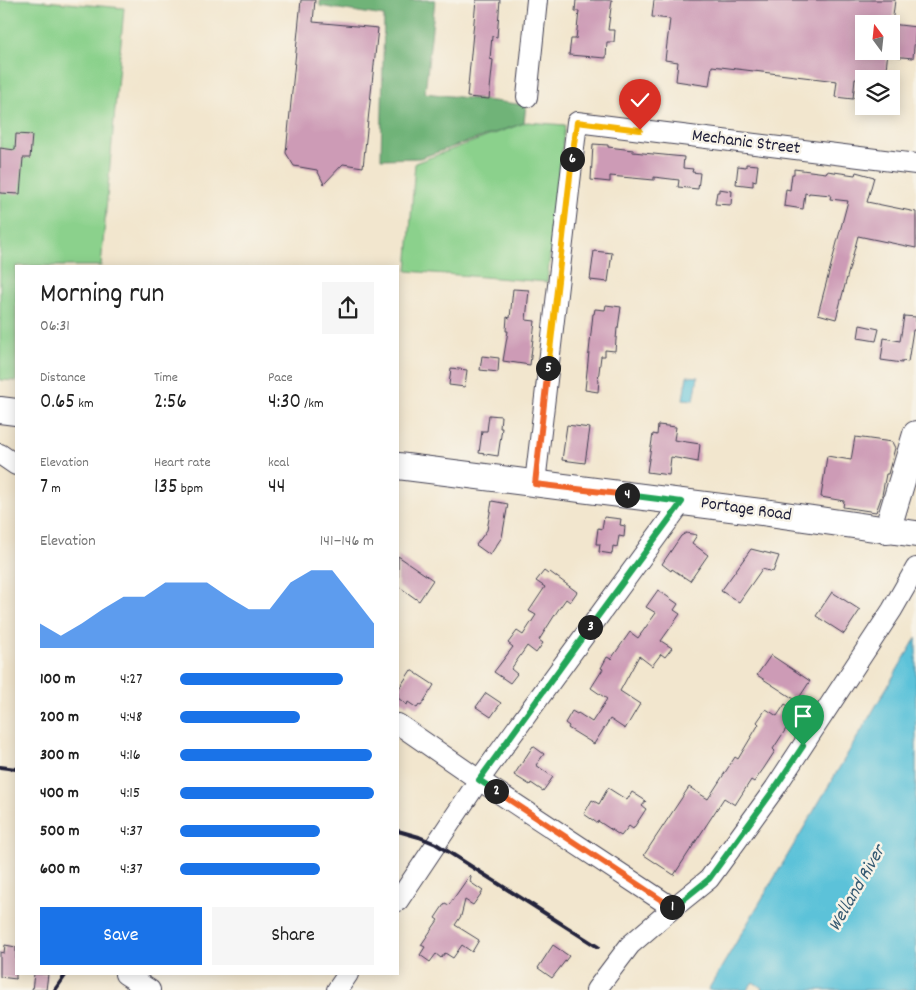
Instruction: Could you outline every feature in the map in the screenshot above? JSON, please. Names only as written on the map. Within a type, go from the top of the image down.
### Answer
[{"type":"main road","points":[[0,410],[15,412]]},
{"type":"main road","points":[[886,531],[916,434]]},
{"type":"main road","name":"Portage Road","points":[[399,466],[770,513],[916,534]]},
{"type":"street","points":[[527,97],[537,0]]},
{"type":"street","name":"Mechanic Street","points":[[535,484],[577,122],[916,164]]},
{"type":"street","points":[[0,454],[15,464]]},
{"type":"street","points":[[399,900],[479,780],[682,502]]},
{"type":"street","points":[[596,990],[630,945],[709,879],[775,788],[892,610],[916,568]]},
{"type":"street","points":[[399,725],[673,908]]},
{"type":"street","points":[[127,975],[150,990]]},
{"type":"street","points":[[337,990],[347,975]]},
{"type":"green space","points":[[0,0],[31,0],[124,8],[101,265],[15,265],[15,381],[0,380]]},
{"type":"green space","points":[[320,0],[435,0],[425,93],[526,105],[524,123],[420,158],[381,159],[384,16],[320,6]]},
{"type":"green space","points":[[527,122],[565,125],[547,282],[407,271],[415,163]]},
{"type":"water","points":[[687,376],[698,377],[694,400],[683,399]]},
{"type":"water","name":"Welland River","points":[[916,638],[916,990],[761,990],[762,988],[753,982],[747,990],[708,990]]},
{"type":"building","points":[[301,0],[315,0],[313,22],[378,28],[363,167],[343,164],[324,184],[317,170],[294,166],[286,153]]},
{"type":"building","points":[[476,0],[500,0],[497,37],[492,36],[490,59],[493,60],[489,99],[467,97]]},
{"type":"building","points":[[576,0],[612,0],[608,30],[615,30],[614,42],[607,42],[606,58],[569,55],[571,39],[576,39],[579,11],[575,11]]},
{"type":"building","points":[[654,0],[895,0],[893,15],[855,15],[855,60],[887,60],[886,70],[855,70],[853,99],[835,97],[837,81],[712,66],[709,86],[676,81],[678,62],[665,60],[670,19],[652,17]]},
{"type":"building","points":[[900,25],[916,27],[913,58],[900,57]]},
{"type":"building","points":[[16,134],[32,135],[30,158],[23,158],[20,194],[0,193],[0,148],[15,150]]},
{"type":"building","points":[[593,144],[633,150],[633,152],[684,157],[683,168],[693,169],[692,172],[700,173],[698,189],[678,187],[679,180],[654,177],[654,180],[610,176],[610,182],[591,180]]},
{"type":"building","points":[[746,164],[758,165],[756,181],[753,180],[753,186],[736,184],[738,166],[746,167]]},
{"type":"building","points":[[794,169],[855,175],[856,172],[874,177],[867,202],[916,212],[916,248],[858,236],[836,319],[818,314],[848,201],[830,199],[831,195],[805,193],[803,209],[784,206],[786,189],[790,190]]},
{"type":"building","points":[[719,189],[732,191],[731,205],[715,204]]},
{"type":"building","points":[[594,251],[612,253],[608,282],[590,280]]},
{"type":"building","points":[[513,289],[529,290],[526,320],[535,321],[530,365],[503,361],[508,331],[506,331],[507,317],[510,318]]},
{"type":"building","points":[[606,305],[621,307],[615,351],[605,350],[605,356],[601,356],[598,392],[585,390],[593,314],[595,309],[605,310]]},
{"type":"building","points":[[904,316],[916,317],[916,330],[913,330],[908,362],[881,360],[884,338],[900,341]]},
{"type":"building","points":[[860,325],[879,329],[876,341],[858,338]]},
{"type":"building","points":[[482,356],[499,358],[498,372],[480,370]]},
{"type":"building","points":[[451,368],[467,370],[465,387],[449,385]]},
{"type":"building","points":[[489,415],[501,416],[500,428],[502,428],[498,456],[479,453],[482,431],[487,431]]},
{"type":"building","points":[[567,425],[590,428],[585,463],[562,460]]},
{"type":"building","points":[[658,425],[676,427],[674,440],[700,444],[698,462],[671,457],[669,475],[647,472],[653,434],[657,435]]},
{"type":"building","points":[[855,437],[892,442],[895,448],[876,512],[843,507],[844,501],[821,497],[827,456],[851,460]]},
{"type":"building","points":[[492,501],[508,504],[502,537],[490,555],[476,545],[487,530]]},
{"type":"building","points":[[604,517],[621,519],[620,525],[625,526],[624,537],[619,536],[617,547],[613,546],[612,554],[599,552],[600,544],[596,544],[598,528],[602,529]]},
{"type":"building","points":[[686,533],[697,535],[692,543],[708,555],[690,581],[662,564],[681,536]]},
{"type":"building","points":[[751,549],[779,556],[773,572],[762,569],[739,602],[721,591]]},
{"type":"building","points":[[399,557],[433,580],[419,601],[399,587]]},
{"type":"building","points":[[544,571],[548,574],[550,572],[577,592],[570,602],[566,599],[558,610],[539,640],[543,643],[536,653],[527,646],[511,669],[517,674],[510,683],[494,672],[513,647],[508,643],[517,631],[523,635],[536,615],[529,611],[545,587],[536,581]]},
{"type":"building","points":[[658,590],[678,604],[674,610],[680,614],[661,641],[672,648],[665,657],[661,654],[652,666],[639,656],[620,691],[640,704],[625,729],[610,719],[594,744],[568,728],[569,726],[565,723],[572,711],[592,722],[607,699],[591,688],[603,669],[601,668],[607,657],[611,659],[630,632],[638,638],[656,613],[646,607]]},
{"type":"building","points":[[832,592],[860,610],[844,634],[816,616]]},
{"type":"building","points":[[771,655],[810,681],[797,701],[757,675]]},
{"type":"building","points":[[411,670],[434,685],[421,706],[419,705],[417,708],[408,702],[407,705],[399,699],[399,688]]},
{"type":"building","points":[[486,693],[501,703],[491,717],[476,707]]},
{"type":"building","points":[[785,704],[797,712],[773,749],[775,751],[764,768],[754,782],[751,780],[735,805],[724,798],[674,875],[644,855],[689,787],[708,799],[735,757],[738,759],[759,724],[757,722],[766,709],[777,716]]},
{"type":"building","points":[[533,746],[544,754],[536,765],[553,777],[543,791],[514,775]]},
{"type":"building","points":[[608,788],[627,800],[632,792],[646,801],[642,806],[646,809],[633,829],[629,826],[621,836],[584,814],[592,800],[599,804]]},
{"type":"building","points":[[470,875],[470,882],[483,891],[473,905],[465,900],[461,916],[455,925],[479,940],[472,952],[462,945],[453,958],[445,953],[441,958],[436,954],[430,962],[420,955],[425,947],[421,945],[438,920],[435,918],[445,903],[449,905]]},
{"type":"building","points":[[5,945],[15,947],[16,979],[0,977],[0,952],[4,953]]},
{"type":"building","points":[[553,945],[569,956],[552,978],[538,968]]},
{"type":"building","points":[[34,975],[48,975],[46,990],[32,990]]},
{"type":"railway","points":[[0,767],[15,769]]},
{"type":"railway","points":[[399,831],[436,844],[598,947]]},
{"type":"railway","points":[[55,990],[65,975]]},
{"type":"route","points":[[640,130],[577,122],[535,484],[682,502],[479,780],[673,908],[709,879],[803,746]]}]
